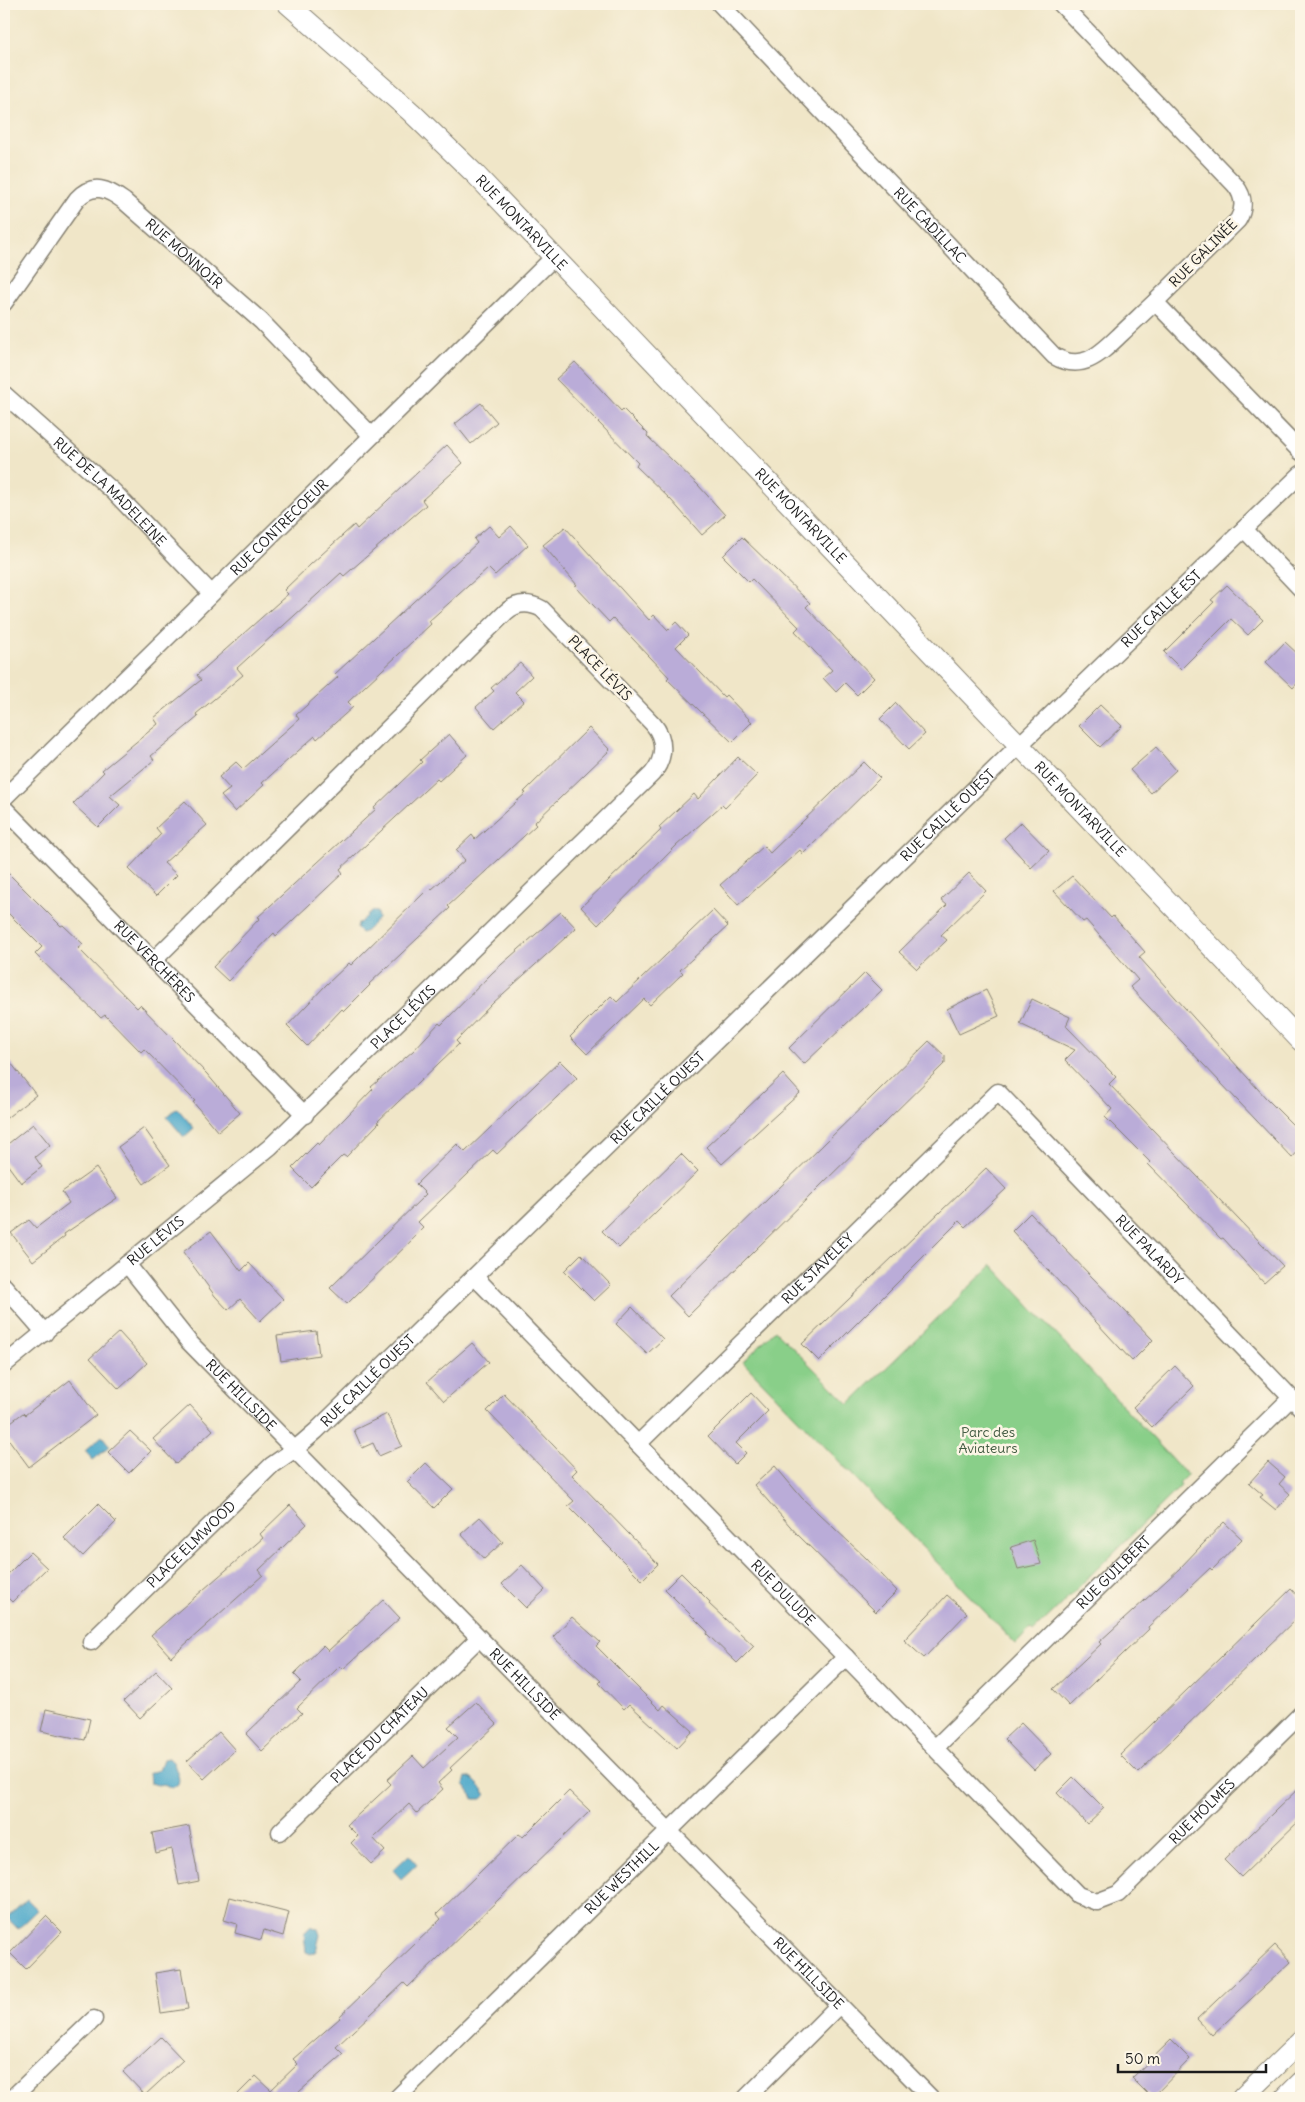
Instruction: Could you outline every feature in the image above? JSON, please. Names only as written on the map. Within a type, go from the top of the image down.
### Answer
[{"type":"street","name":"RUE MONTARVILLE","points":[[288,4],[430,129],[1020,744],[1301,1041]]},
{"type":"street","name":"RUE CADILLAC","points":[[720,4],[1054,356],[1066,362],[1078,363],[1096,357],[1155,302]]},
{"type":"street","name":"RUE GALINÉE","points":[[1061,4],[1235,185],[1241,194],[1242,210],[1235,224],[1155,302]]},
{"type":"street","name":"RUE MONNOIR","points":[[4,303],[78,199],[90,189],[106,189],[124,201],[261,321],[371,435]]},
{"type":"street","name":"RUE CONTRECOEUR","points":[[4,798],[554,257]]},
{"type":"street","points":[[1155,302],[1301,452]]},
{"type":"street","name":"RUE DE LA MADELEINE","points":[[4,394],[114,492],[211,593]]},
{"type":"street","name":"RUE CAILLÉ EST","points":[[1020,744],[1301,474]]},
{"type":"street","points":[[1244,530],[1301,589]]},
{"type":"street","name":"PLACE LÉVIS","points":[[153,961],[506,612],[515,606],[526,604],[537,606],[549,616],[657,728],[662,746],[659,764],[652,774],[305,1115]]},
{"type":"street","name":"RUE CAILLÉ OUEST","points":[[294,1450],[475,1277],[1020,744]]},
{"type":"street","name":"RUE VERCHÈRES","points":[[4,808],[305,1115]]},
{"type":"street","name":"RUE PALARDY","points":[[998,1092],[1296,1403]]},
{"type":"street","name":"RUE STAVELEY","points":[[638,1444],[998,1092]]},
{"type":"street","name":"RUE LÉVIS","points":[[4,1365],[226,1186],[305,1115]]},
{"type":"street","name":"RUE HILLSIDE","points":[[127,1264],[189,1342],[478,1639],[931,2098]]},
{"type":"street","name":"RUE DULUDE","points":[[475,1277],[846,1658],[936,1747],[1078,1895],[1097,1902]]},
{"type":"street","points":[[4,1286],[44,1333]]},
{"type":"street","name":"RUE GUILBERT","points":[[936,1747],[1296,1403]]},
{"type":"street","name":"PLACE ELMWOOD","points":[[91,1642],[272,1465],[294,1450]]},
{"type":"street","name":"PLACE DU CHÂTEAU","points":[[280,1832],[478,1639]]},
{"type":"street","name":"RUE WESTHILL","points":[[397,2098],[667,1831],[846,1658]]},
{"type":"street","name":"RUE HOLMES","points":[[1097,1902],[1118,1894],[1301,1714]]},
{"type":"street","points":[[746,2098],[839,2006]]},
{"type":"street","points":[[12,2098],[94,2019]]},
{"type":"street","points":[[1242,2098],[1301,2041]]},
{"type":"street","points":[[1285,2098],[1301,2082]]},
{"type":"green space","name":"Parc des Aviateurs","points":[[992,1265],[1187,1475],[1179,1483],[1181,1486],[1033,1632],[1030,1629],[1016,1644],[743,1362],[775,1330],[849,1404]]},
{"type":"water","points":[[373,911],[377,912],[378,919],[365,932],[361,933],[357,929],[358,924]]},
{"type":"water","points":[[177,1108],[194,1128],[184,1137],[167,1117]]},
{"type":"water","points":[[102,1436],[110,1446],[93,1460],[85,1451]]},
{"type":"water","points":[[169,1758],[174,1763],[179,1781],[178,1784],[172,1788],[164,1784],[150,1783],[149,1773],[159,1770],[163,1759]]},
{"type":"water","points":[[466,1777],[474,1780],[483,1789],[485,1796],[482,1799],[474,1799],[464,1785]]},
{"type":"water","points":[[409,1855],[417,1864],[401,1879],[393,1870]]},
{"type":"water","points":[[27,1899],[38,1910],[18,1929],[7,1918]]},
{"type":"water","points":[[311,1926],[318,1929],[320,1935],[316,1951],[311,1954],[306,1952],[304,1933]]},
{"type":"building","points":[[575,362],[621,411],[623,409],[648,434],[647,436],[698,485],[725,515],[702,535],[671,500],[636,466],[638,463],[556,379]]},
{"type":"building","points":[[481,403],[497,422],[471,444],[455,424]]},
{"type":"building","points":[[447,445],[463,463],[422,500],[426,505],[344,576],[341,573],[237,668],[243,675],[196,714],[198,717],[151,756],[154,760],[110,796],[120,805],[98,827],[73,804],[104,772],[102,770],[158,724],[154,718],[201,680],[197,675],[288,594],[284,590],[310,565],[354,525],[357,529]]},
{"type":"building","points":[[489,526],[499,537],[511,526],[528,545],[495,575],[488,568],[429,621],[431,624],[348,702],[353,707],[317,739],[315,736],[262,783],[264,785],[235,812],[221,796],[230,789],[219,777],[236,762],[243,769],[299,719],[296,715],[338,677],[335,674],[477,543],[474,539]]},
{"type":"building","points":[[565,527],[649,620],[654,615],[668,630],[676,622],[688,635],[676,647],[724,697],[726,695],[752,722],[732,742],[667,679],[669,677],[613,618],[609,622],[575,586],[577,585],[543,545]]},
{"type":"building","points":[[742,537],[810,603],[806,607],[874,678],[857,695],[845,683],[836,692],[823,678],[832,670],[795,631],[799,627],[752,579],[749,582],[723,556]]},
{"type":"building","points":[[1227,585],[1263,620],[1248,635],[1231,619],[1181,669],[1164,652],[1214,602],[1211,600]]},
{"type":"building","points":[[1285,642],[1301,657],[1301,679],[1293,688],[1266,662]]},
{"type":"building","points":[[520,663],[532,676],[515,692],[524,701],[494,728],[476,707],[494,691],[491,688]]},
{"type":"building","points":[[896,703],[925,734],[909,749],[880,719]]},
{"type":"building","points":[[1100,705],[1122,726],[1100,747],[1079,726]]},
{"type":"building","points":[[589,728],[610,750],[534,823],[536,825],[448,906],[450,908],[369,984],[344,1011],[342,1009],[307,1046],[287,1026],[326,985],[349,963],[351,965],[430,887],[432,889],[465,860],[456,850],[472,835],[475,839],[526,793],[524,792]]},
{"type":"building","points":[[449,734],[467,755],[439,781],[437,779],[340,869],[343,873],[276,936],[274,933],[228,981],[213,967],[260,918],[258,917],[376,809],[374,808],[422,762],[420,760]]},
{"type":"building","points":[[1156,747],[1176,770],[1151,793],[1130,770]]},
{"type":"building","points":[[738,757],[757,775],[725,808],[722,805],[676,846],[598,925],[581,907],[661,830],[659,827],[694,794],[698,799]]},
{"type":"building","points":[[864,762],[880,778],[803,854],[800,850],[738,905],[720,885],[764,846],[770,853]]},
{"type":"building","points":[[185,801],[207,825],[164,863],[177,875],[156,896],[128,869],[161,834],[156,828]]},
{"type":"building","points":[[1021,822],[1049,851],[1031,868],[1004,838]]},
{"type":"building","points":[[4,869],[61,926],[63,925],[83,944],[78,948],[137,1008],[140,1005],[207,1074],[240,1113],[218,1132],[193,1102],[195,1101],[144,1049],[141,1052],[105,1015],[101,1018],[35,954],[42,947],[4,909]]},
{"type":"building","points":[[969,873],[986,891],[941,935],[947,940],[917,969],[899,952],[947,905],[941,900]]},
{"type":"building","points":[[1072,876],[1111,918],[1113,916],[1145,952],[1139,957],[1266,1098],[1301,1133],[1301,1148],[1292,1158],[1130,987],[1138,980],[1086,920],[1083,922],[1054,891]]},
{"type":"building","points":[[713,910],[728,926],[680,970],[683,973],[650,1005],[644,999],[587,1054],[570,1037],[611,996],[617,1002]]},
{"type":"building","points":[[561,912],[576,928],[493,1003],[456,1041],[459,1044],[377,1122],[379,1123],[346,1157],[343,1155],[311,1187],[292,1168],[317,1143],[319,1145],[373,1089],[371,1087],[413,1051],[439,1023],[441,1025],[493,972]]},
{"type":"building","points":[[865,973],[882,990],[804,1064],[789,1048]]},
{"type":"building","points":[[986,990],[999,1016],[959,1034],[947,1009]]},
{"type":"building","points":[[1032,999],[1070,1017],[1066,1026],[1116,1077],[1109,1084],[1283,1266],[1264,1283],[1223,1238],[1221,1239],[1148,1164],[1150,1162],[1105,1117],[1112,1109],[1065,1060],[1075,1050],[1020,1024]]},
{"type":"building","points":[[929,1041],[945,1056],[945,1063],[688,1316],[669,1296]]},
{"type":"building","points":[[4,1054],[36,1095],[4,1120]]},
{"type":"building","points":[[560,1061],[577,1078],[497,1154],[493,1150],[418,1222],[424,1228],[347,1304],[330,1288],[426,1194],[416,1184],[457,1144],[465,1152]]},
{"type":"building","points":[[783,1074],[800,1093],[722,1164],[706,1147]]},
{"type":"building","points":[[33,1124],[50,1145],[35,1157],[42,1167],[21,1183],[4,1160],[4,1147]]},
{"type":"building","points":[[144,1128],[170,1165],[144,1184],[118,1147]]},
{"type":"building","points":[[681,1154],[698,1171],[619,1248],[602,1231]]},
{"type":"building","points":[[96,1168],[117,1198],[64,1234],[65,1236],[33,1261],[11,1233],[29,1220],[36,1228],[69,1203],[62,1192]]},
{"type":"building","points":[[986,1168],[1006,1189],[965,1227],[959,1221],[819,1361],[802,1344]]},
{"type":"building","points":[[1030,1213],[1153,1340],[1132,1361],[1012,1231]]},
{"type":"building","points":[[211,1231],[241,1271],[249,1263],[283,1299],[260,1321],[240,1299],[228,1310],[215,1296],[183,1252]]},
{"type":"building","points":[[581,1254],[611,1285],[594,1301],[564,1271]]},
{"type":"building","points":[[632,1307],[663,1339],[647,1354],[616,1324]]},
{"type":"building","points":[[316,1331],[319,1355],[281,1361],[277,1336]]},
{"type":"building","points":[[119,1332],[147,1363],[119,1389],[90,1358]]},
{"type":"building","points":[[472,1343],[489,1362],[444,1401],[427,1382]]},
{"type":"building","points":[[1175,1366],[1194,1386],[1152,1427],[1133,1407]]},
{"type":"building","points":[[70,1380],[96,1415],[29,1467],[4,1433],[4,1427],[23,1413],[25,1415]]},
{"type":"building","points":[[751,1393],[768,1411],[736,1443],[746,1453],[735,1464],[708,1436]]},
{"type":"building","points":[[504,1394],[577,1470],[572,1475],[658,1564],[642,1580],[568,1506],[574,1501],[487,1411]]},
{"type":"building","points":[[190,1405],[213,1430],[176,1464],[153,1439]]},
{"type":"building","points":[[387,1414],[402,1446],[379,1456],[373,1443],[362,1448],[354,1430]]},
{"type":"building","points":[[130,1431],[151,1451],[129,1473],[108,1452]]},
{"type":"building","points":[[1268,1462],[1285,1477],[1279,1484],[1290,1494],[1276,1510],[1260,1497],[1263,1495],[1249,1483]]},
{"type":"building","points":[[426,1463],[453,1489],[434,1508],[407,1482]]},
{"type":"building","points":[[775,1466],[802,1498],[866,1558],[897,1591],[876,1612],[797,1534],[754,1485]]},
{"type":"building","points":[[98,1504],[116,1522],[83,1556],[64,1538]]},
{"type":"building","points":[[290,1505],[307,1524],[259,1570],[263,1575],[171,1657],[151,1635],[263,1538],[260,1534]]},
{"type":"building","points":[[480,1517],[503,1542],[484,1559],[461,1534]]},
{"type":"building","points":[[1224,1522],[1242,1539],[1212,1570],[1210,1568],[1148,1627],[1149,1629],[1069,1706],[1053,1689],[1101,1644],[1099,1642],[1179,1569]]},
{"type":"building","points":[[1033,1540],[1041,1564],[1018,1569],[1011,1547]]},
{"type":"building","points":[[30,1552],[47,1568],[12,1602],[4,1594],[4,1578]]},
{"type":"building","points":[[522,1565],[545,1590],[526,1608],[502,1584]]},
{"type":"building","points":[[681,1573],[710,1602],[709,1604],[754,1646],[737,1663],[665,1589]]},
{"type":"building","points":[[1291,1589],[1301,1600],[1301,1614],[1138,1773],[1120,1755]]},
{"type":"building","points":[[947,1595],[967,1613],[924,1658],[904,1640]]},
{"type":"building","points":[[383,1600],[400,1618],[343,1669],[340,1666],[297,1708],[302,1713],[262,1751],[246,1734],[301,1681],[294,1674],[323,1646],[328,1651]]},
{"type":"building","points":[[572,1617],[600,1642],[596,1646],[660,1710],[664,1705],[693,1731],[677,1748],[629,1704],[624,1709],[599,1683],[601,1681],[553,1637]]},
{"type":"building","points":[[156,1671],[172,1688],[140,1718],[124,1701]]},
{"type":"building","points":[[476,1702],[497,1724],[450,1768],[452,1770],[438,1783],[443,1789],[417,1813],[409,1804],[373,1838],[385,1851],[371,1864],[351,1843],[358,1836],[347,1825],[391,1784],[387,1780],[413,1756],[424,1768],[458,1737],[448,1727]]},
{"type":"building","points":[[46,1709],[90,1719],[85,1740],[41,1731]]},
{"type":"building","points":[[1021,1723],[1051,1754],[1034,1770],[1004,1739]]},
{"type":"building","points":[[219,1732],[235,1750],[204,1779],[187,1761]]},
{"type":"building","points":[[1073,1777],[1104,1808],[1087,1824],[1057,1793]]},
{"type":"building","points":[[1301,1786],[1301,1819],[1241,1877],[1224,1860]]},
{"type":"building","points":[[569,1791],[590,1811],[408,1987],[404,1983],[336,2047],[343,2054],[292,2098],[234,2098],[256,2076],[271,2090],[298,2064],[293,2059],[340,2018],[441,1919],[437,1914],[519,1834],[523,1837]]},
{"type":"building","points":[[189,1826],[199,1881],[179,1885],[172,1849],[156,1853],[152,1833]]},
{"type":"building","points":[[230,1897],[289,1912],[283,1936],[264,1930],[261,1940],[235,1933],[237,1924],[224,1920]]},
{"type":"building","points":[[46,1916],[62,1932],[26,1969],[10,1953]]},
{"type":"building","points":[[1275,1945],[1291,1962],[1212,2035],[1197,2019]]},
{"type":"building","points":[[181,1969],[188,2009],[161,2013],[155,1973]]},
{"type":"building","points":[[161,2037],[183,2060],[145,2095],[123,2072]]},
{"type":"building","points":[[1171,2040],[1190,2059],[1152,2098],[1132,2078]]}]
